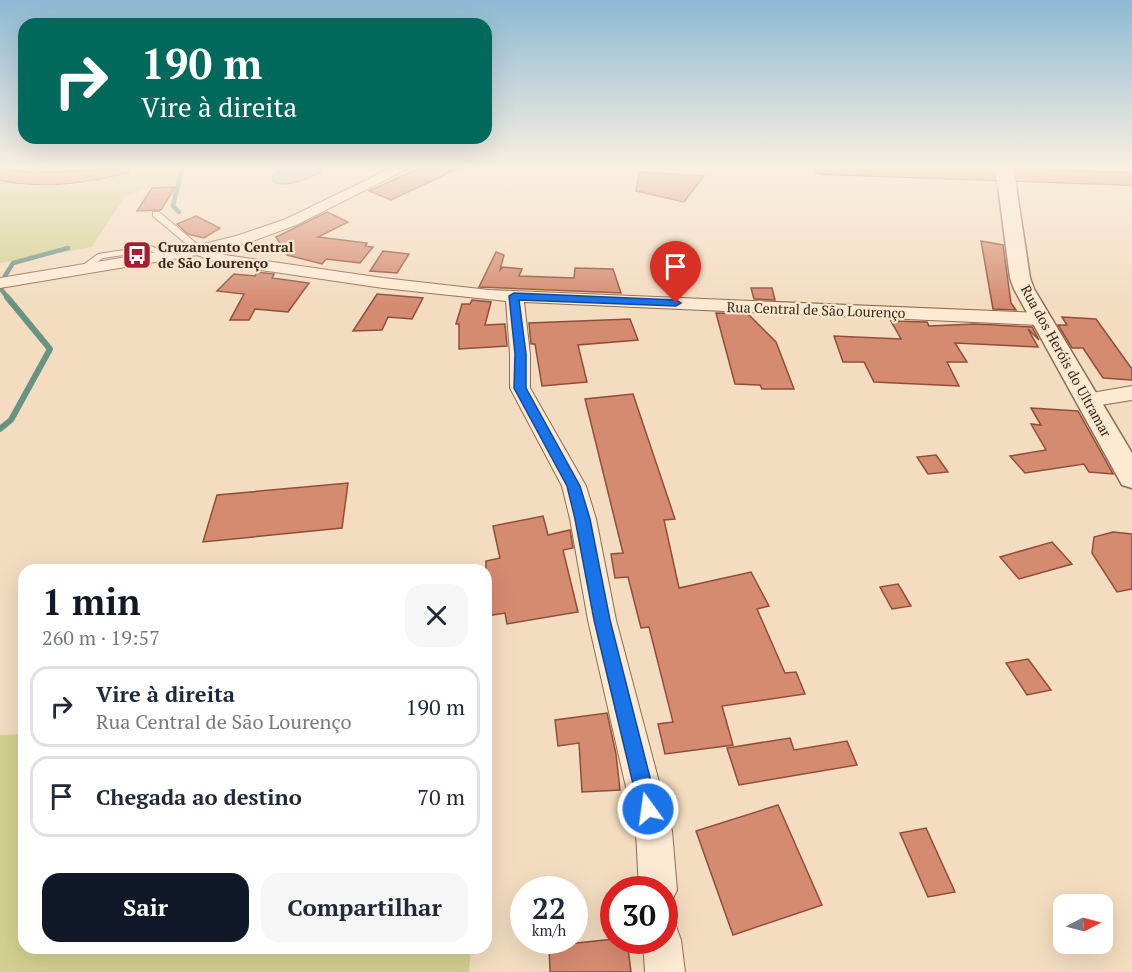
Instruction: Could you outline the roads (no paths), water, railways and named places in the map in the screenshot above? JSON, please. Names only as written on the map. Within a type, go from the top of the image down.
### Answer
[{"type":"street","points":[[0,283],[199,250],[241,240],[309,213]]},
{"type":"street","name":"Rua dos Heróis do Ultramar","points":[[1011,213],[1020,278],[1041,319],[1132,477]]},
{"type":"street","name":"Rua Central de São Lourenço","points":[[199,250],[221,259],[383,283],[514,296],[1041,319]]},
{"type":"street","points":[[514,296],[520,354],[520,388],[574,486],[583,519],[602,620],[654,831],[657,876]]},
{"type":"street","points":[[1088,400],[1132,393]]},
{"type":"street","points":[[663,954],[664,972]]},
{"type":"lane","points":[[156,214],[199,250]]},
{"type":"waterway","points":[[5,276],[13,263],[68,248]]},
{"type":"waterway","points":[[0,288],[8,298]]},
{"type":"waterway","points":[[0,429],[11,420],[50,349],[7,297]]},
{"type":"place","name":"Cruzamento Central de São Lourenço","points":[[137,255]]}]
